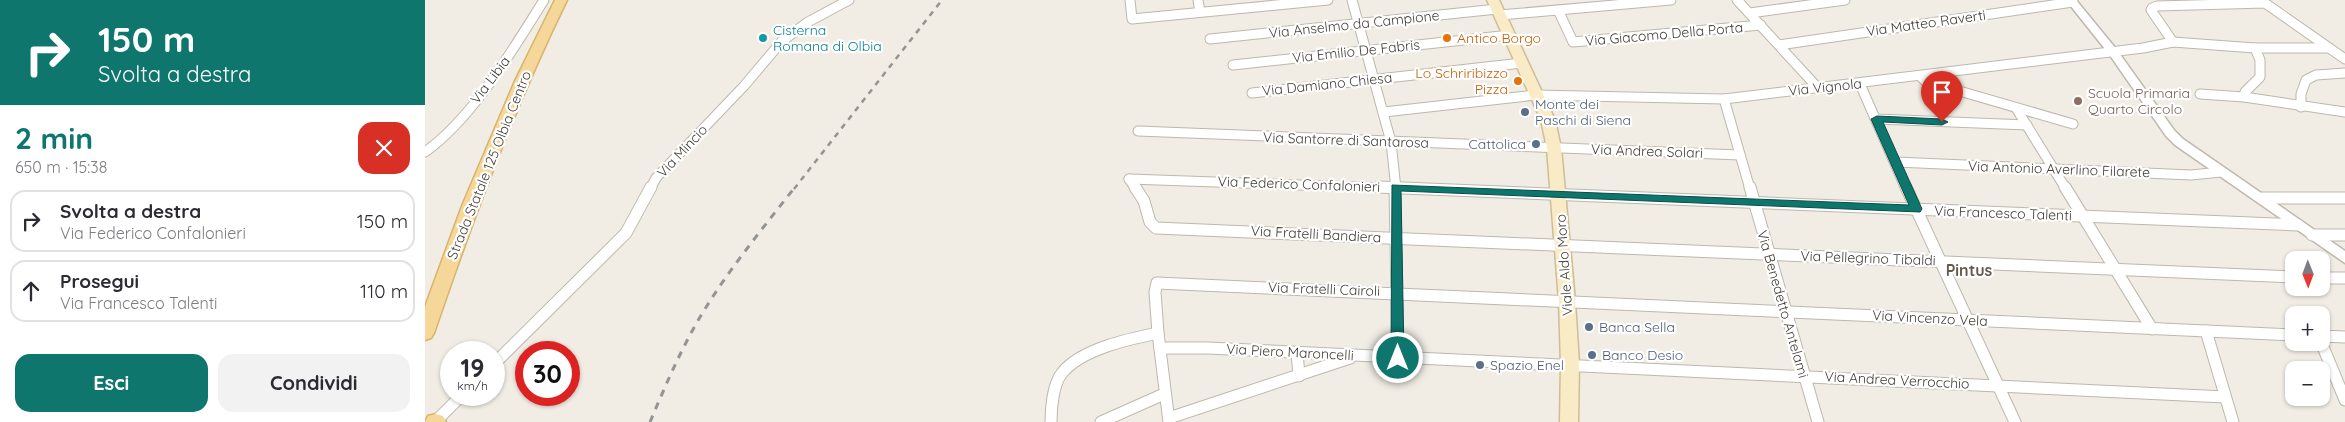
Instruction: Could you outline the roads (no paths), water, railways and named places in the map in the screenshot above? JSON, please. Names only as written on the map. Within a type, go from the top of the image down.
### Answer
[{"type":"main road","name":"Strada Statale 125 Olbia Centro","points":[[425,333],[488,160],[538,46],[561,0]]},
{"type":"main road","name":"Viale Aldo Moro","points":[[1497,8],[1548,120],[1554,148],[1567,301],[1570,364],[1569,422]]},
{"type":"street","name":"Via Libia","points":[[425,152],[437,144],[505,62],[544,0]]},
{"type":"street","name":"Via Mincio","points":[[505,353],[626,233],[656,178],[744,86],[782,41],[808,22],[849,0]]},
{"type":"street","points":[[1130,0],[1132,19],[1199,12],[1249,4],[1328,0]]},
{"type":"street","points":[[1198,0],[1199,12]]},
{"type":"street","points":[[1352,0],[1391,142],[1396,187],[1398,358]]},
{"type":"street","name":"Via Anselmo da Campione","points":[[1211,39],[1497,8],[1558,10],[1671,0]]},
{"type":"street","points":[[1737,0],[1818,88]]},
{"type":"street","points":[[1750,13],[1845,0]]},
{"type":"street","points":[[2072,1],[2113,52],[2170,133],[2221,172],[2262,198],[2345,258]]},
{"type":"street","name":"Via Matteo Raverti","points":[[1779,45],[2072,1]]},
{"type":"street","points":[[2173,42],[2151,10],[2152,8],[2157,6],[2265,3],[2345,59]]},
{"type":"street","name":"Via Giacomo Della Porta","points":[[1558,10],[1573,42],[1761,25]]},
{"type":"street","name":"Via Emilio De Fabris","points":[[1233,65],[1510,35]]},
{"type":"street","name":"Via Vignola","points":[[1384,112],[1536,95],[1724,98],[1861,84],[2113,52],[2173,42],[2255,48],[2329,48]]},
{"type":"street","points":[[2244,97],[2245,92],[2260,78],[2261,60],[2255,48]]},
{"type":"street","name":"Via Damiano Chiesa","points":[[1252,93],[1522,63]]},
{"type":"street","points":[[2301,107],[2300,88],[2305,79],[2314,76],[2345,73]]},
{"type":"street","points":[[1920,76],[1925,81],[2073,124]]},
{"type":"street","points":[[1861,84],[1938,260],[2015,422]]},
{"type":"street","points":[[2200,94],[2244,97],[2301,107],[2345,112]]},
{"type":"street","name":"Via Benedetto Antelami","points":[[1724,98],[1818,422]]},
{"type":"street","points":[[2016,108],[2152,328]]},
{"type":"street","points":[[1877,119],[2027,125]]},
{"type":"street","name":"Via Santorre di Santarosa","points":[[1138,131],[1554,148]]},
{"type":"street","name":"Via Andrea Solari","points":[[1554,148],[1740,155]]},
{"type":"street","name":"Via Antonio Averlino Filarete","points":[[1896,162],[2191,175],[2221,172]]},
{"type":"street","name":"Via Federico Confalonieri","points":[[1129,179],[1558,194]]},
{"type":"street","name":"Via Fratelli Bandiera","points":[[1129,179],[1144,201],[1150,222],[1156,228],[1563,244]]},
{"type":"street","name":"Via Francesco Talenti","points":[[1558,194],[2298,225]]},
{"type":"street","points":[[2262,198],[2345,198]]},
{"type":"street","points":[[2312,234],[2345,235]]},
{"type":"street","name":"Via Pellegrino Tibaldi","points":[[1563,244],[1938,260],[2115,270],[2285,276]]},
{"type":"street","points":[[2330,278],[2345,278]]},
{"type":"street","name":"Via Fratelli Cairoli","points":[[1158,333],[1155,292],[1157,283],[1397,292],[1567,301]]},
{"type":"street","name":"Via Vincenzo Vela","points":[[1567,301],[2285,335]]},
{"type":"street","points":[[2206,331],[2233,422]]},
{"type":"street","points":[[1051,422],[1061,374],[1078,359],[1133,338],[1158,333],[1164,394],[1169,420],[1356,356]]},
{"type":"street","points":[[2330,337],[2345,338]]},
{"type":"street","name":"Via Piero Maroncelli","points":[[1160,348],[1303,352],[1398,358],[1570,364]]},
{"type":"street","points":[[2325,351],[2345,400]]},
{"type":"street","points":[[1303,352],[1305,374]]},
{"type":"street","name":"Via Andrea Verrocchio","points":[[1570,364],[2225,397]]},
{"type":"street","points":[[1101,422],[1164,394]]},
{"type":"street","points":[[435,422],[451,406]]},
{"type":"railway","points":[[794,189],[942,0]]},
{"type":"railway","points":[[650,422],[683,348],[718,288],[795,187]]},
{"type":"place","name":"Cisterna Romana di Olbia","points":[[763,38]]},
{"type":"place","name":"Antico Borgo","points":[[1447,38]]},
{"type":"place","name":"Lo Schriribizzo Pizza","points":[[1518,81]]},
{"type":"place","name":"Scuola Primaria Quarto Circolo","points":[[2078,101]]},
{"type":"place","name":"Monte dei Paschi di Siena","points":[[1525,112]]},
{"type":"place","name":"Cattolica","points":[[1536,144]]},
{"type":"place","name":"Banca Sella","points":[[1589,327]]},
{"type":"place","name":"Banco Desio","points":[[1592,355]]},
{"type":"place","name":"Spazio Enel","points":[[1480,365]]},
{"type":"district","name":"Pintus","points":[[1969,270]]}]
